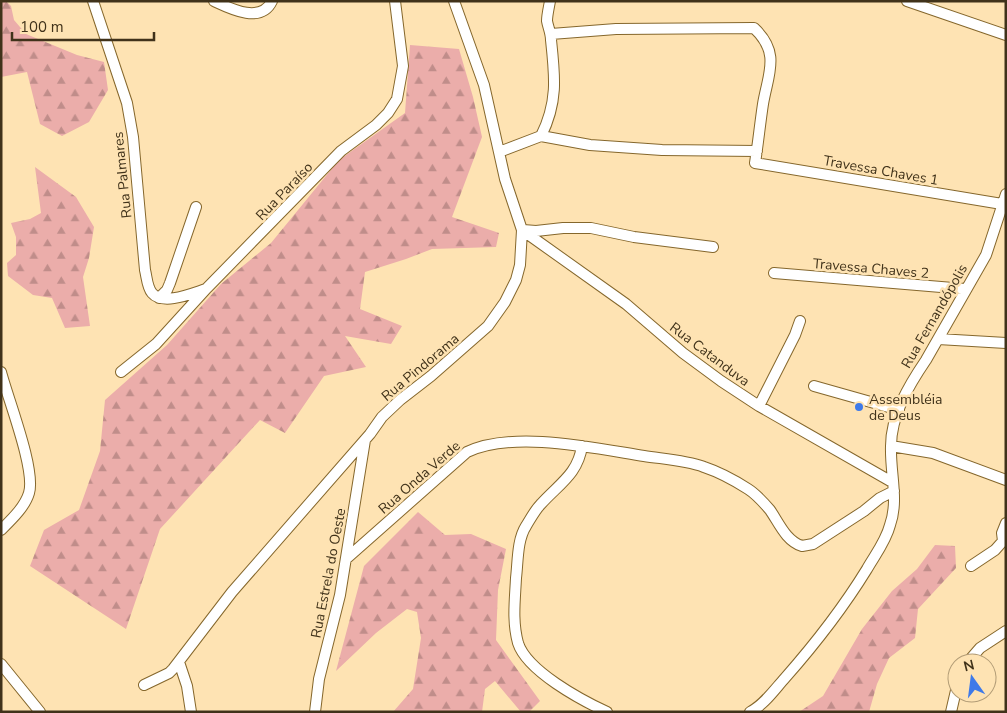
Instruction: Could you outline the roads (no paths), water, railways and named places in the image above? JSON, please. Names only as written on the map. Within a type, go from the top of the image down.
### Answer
[{"type":"street","name":"Rua Palmares","points":[[93,1],[127,103],[133,137],[145,270],[148,286],[153,294],[159,298]]},
{"type":"street","points":[[214,1],[247,14],[258,13],[268,8],[272,1]]},
{"type":"street","name":"Rua Paraíso","points":[[121,372],[156,344],[207,288],[341,151],[376,126],[388,113],[396,99],[403,66],[395,1]]},
{"type":"street","name":"Rua Pindorama","points":[[144,685],[170,673],[232,592],[365,440],[382,417],[488,326],[506,302],[516,280],[520,265],[522,230],[505,178],[484,85],[454,1]]},
{"type":"street","points":[[541,136],[549,120],[554,97],[555,76],[551,34],[547,20],[550,1]]},
{"type":"street","points":[[907,1],[1006,35]]},
{"type":"street","points":[[499,152],[541,136],[590,145],[662,150],[757,151],[763,102],[771,73],[769,49],[765,37],[754,28],[616,29],[551,34]]},
{"type":"street","name":"Travessa Chaves 1","points":[[757,151],[755,163],[1004,199]]},
{"type":"street","name":"Rua Fernandópolis","points":[[893,487],[890,446],[893,427],[899,410],[916,375],[986,256],[1004,199]]},
{"type":"street","points":[[159,298],[167,290],[170,283],[196,207]]},
{"type":"street","points":[[522,230],[591,228],[634,237],[713,246]]},
{"type":"street","name":"Rua Catanduva","points":[[522,230],[626,304],[683,353],[758,406],[893,487]]},
{"type":"street","name":"Travessa Chaves 2","points":[[774,274],[965,289]]},
{"type":"street","points":[[159,298],[170,299],[207,288]]},
{"type":"street","points":[[758,406],[795,335],[800,320]]},
{"type":"street","points":[[938,339],[1006,344]]},
{"type":"street","points":[[1,372],[30,476],[29,493],[19,512],[1,530]]},
{"type":"street","points":[[814,386],[899,410]]},
{"type":"street","name":"Rua Estrela do Oeste","points":[[315,712],[319,678],[340,595],[365,440]]},
{"type":"street","name":"Rua Onda Verde","points":[[346,559],[451,465],[478,446],[506,442],[539,442],[582,446]]},
{"type":"street","points":[[607,712],[577,697],[553,681],[528,660],[519,645],[513,612],[518,554],[524,528],[539,506],[570,474],[580,459],[582,446],[696,465],[732,479],[750,490],[769,509],[790,540],[802,546],[814,544],[864,511],[893,487]]},
{"type":"street","points":[[890,446],[933,452],[1006,480]]},
{"type":"street","points":[[750,712],[766,699],[809,650],[857,585],[877,553],[890,526],[895,501],[893,487]]},
{"type":"street","points":[[971,566],[995,550],[1003,541],[1002,533],[1006,523]]},
{"type":"street","points":[[976,653],[980,648],[1006,631]]},
{"type":"street","points":[[179,662],[187,686],[191,712]]},
{"type":"street","points":[[1,664],[40,712]]},
{"type":"place","name":"Assembléia de Deus","points":[[859,407]]}]
